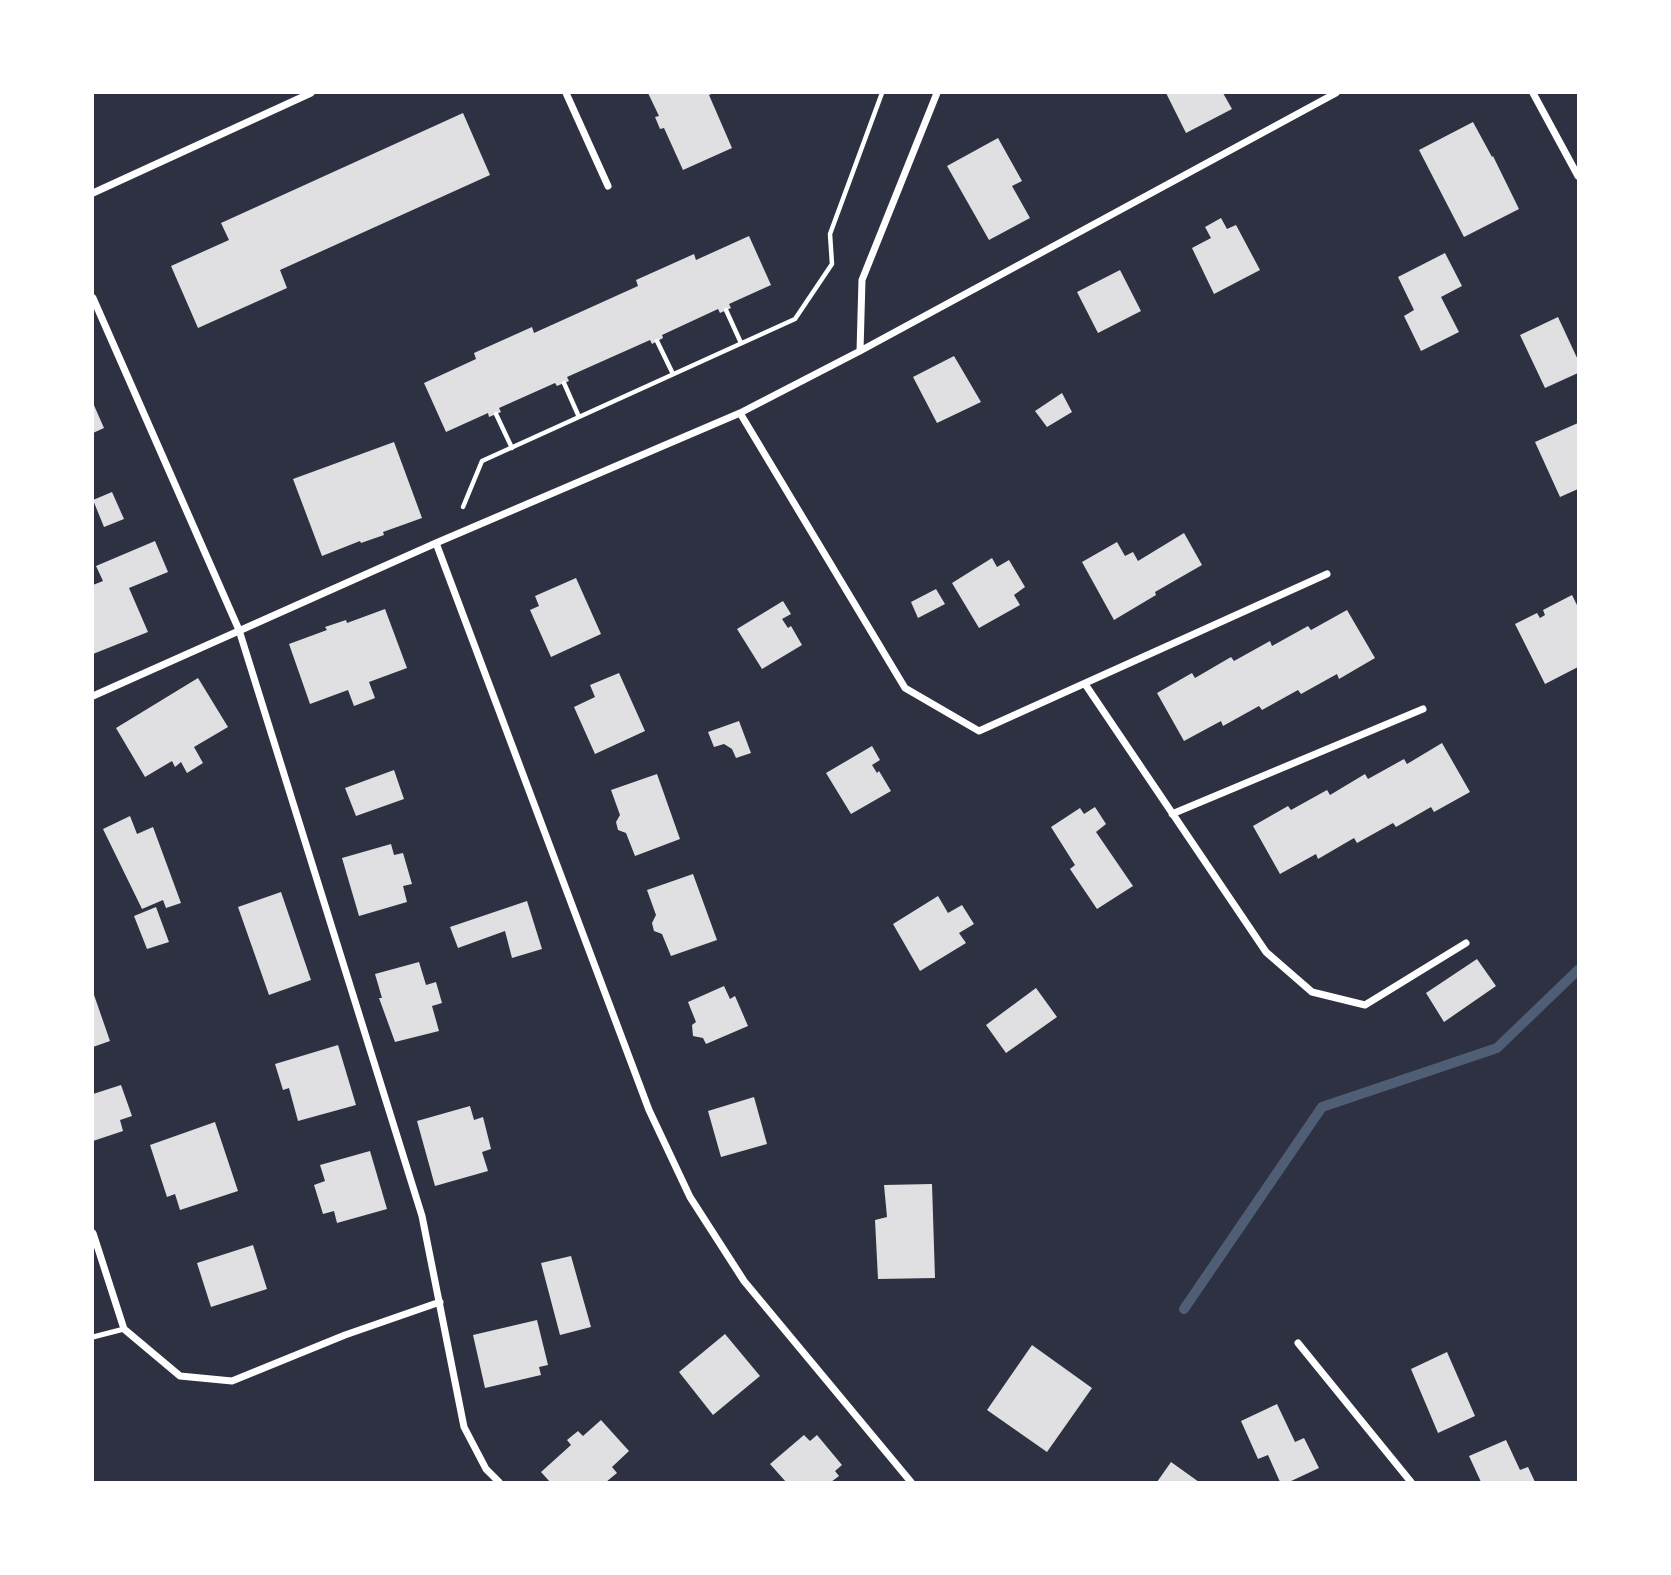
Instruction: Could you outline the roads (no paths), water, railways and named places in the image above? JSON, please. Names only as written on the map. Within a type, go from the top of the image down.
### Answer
[{"type":"street","points":[[93,193],[311,93]]},
{"type":"street","points":[[566,93],[608,186]]},
{"type":"street","points":[[860,351],[862,280],[937,93]]},
{"type":"street","points":[[93,696],[436,542],[740,413],[860,351],[1336,93]]},
{"type":"street","points":[[1533,93],[1578,176]]},
{"type":"street","points":[[93,298],[239,630],[422,1216],[464,1427],[486,1469],[499,1482]]},
{"type":"street","points":[[740,413],[905,688],[979,731],[1327,574]]},
{"type":"street","points":[[436,542],[649,1110],[690,1197],[744,1281],[911,1482]]},
{"type":"street","points":[[1085,684],[1266,952],[1312,992],[1364,1005],[1466,943]]},
{"type":"street","points":[[1172,814],[1423,709]]},
{"type":"street","points":[[93,1233],[124,1329],[180,1376],[232,1381],[345,1335],[440,1302]]},
{"type":"street","points":[[1298,1343],[1411,1482]]},
{"type":"lane","points":[[93,1337],[124,1329]]},
{"type":"waterway","points":[[1184,1309],[1322,1107],[1497,1048],[1578,970]]}]
